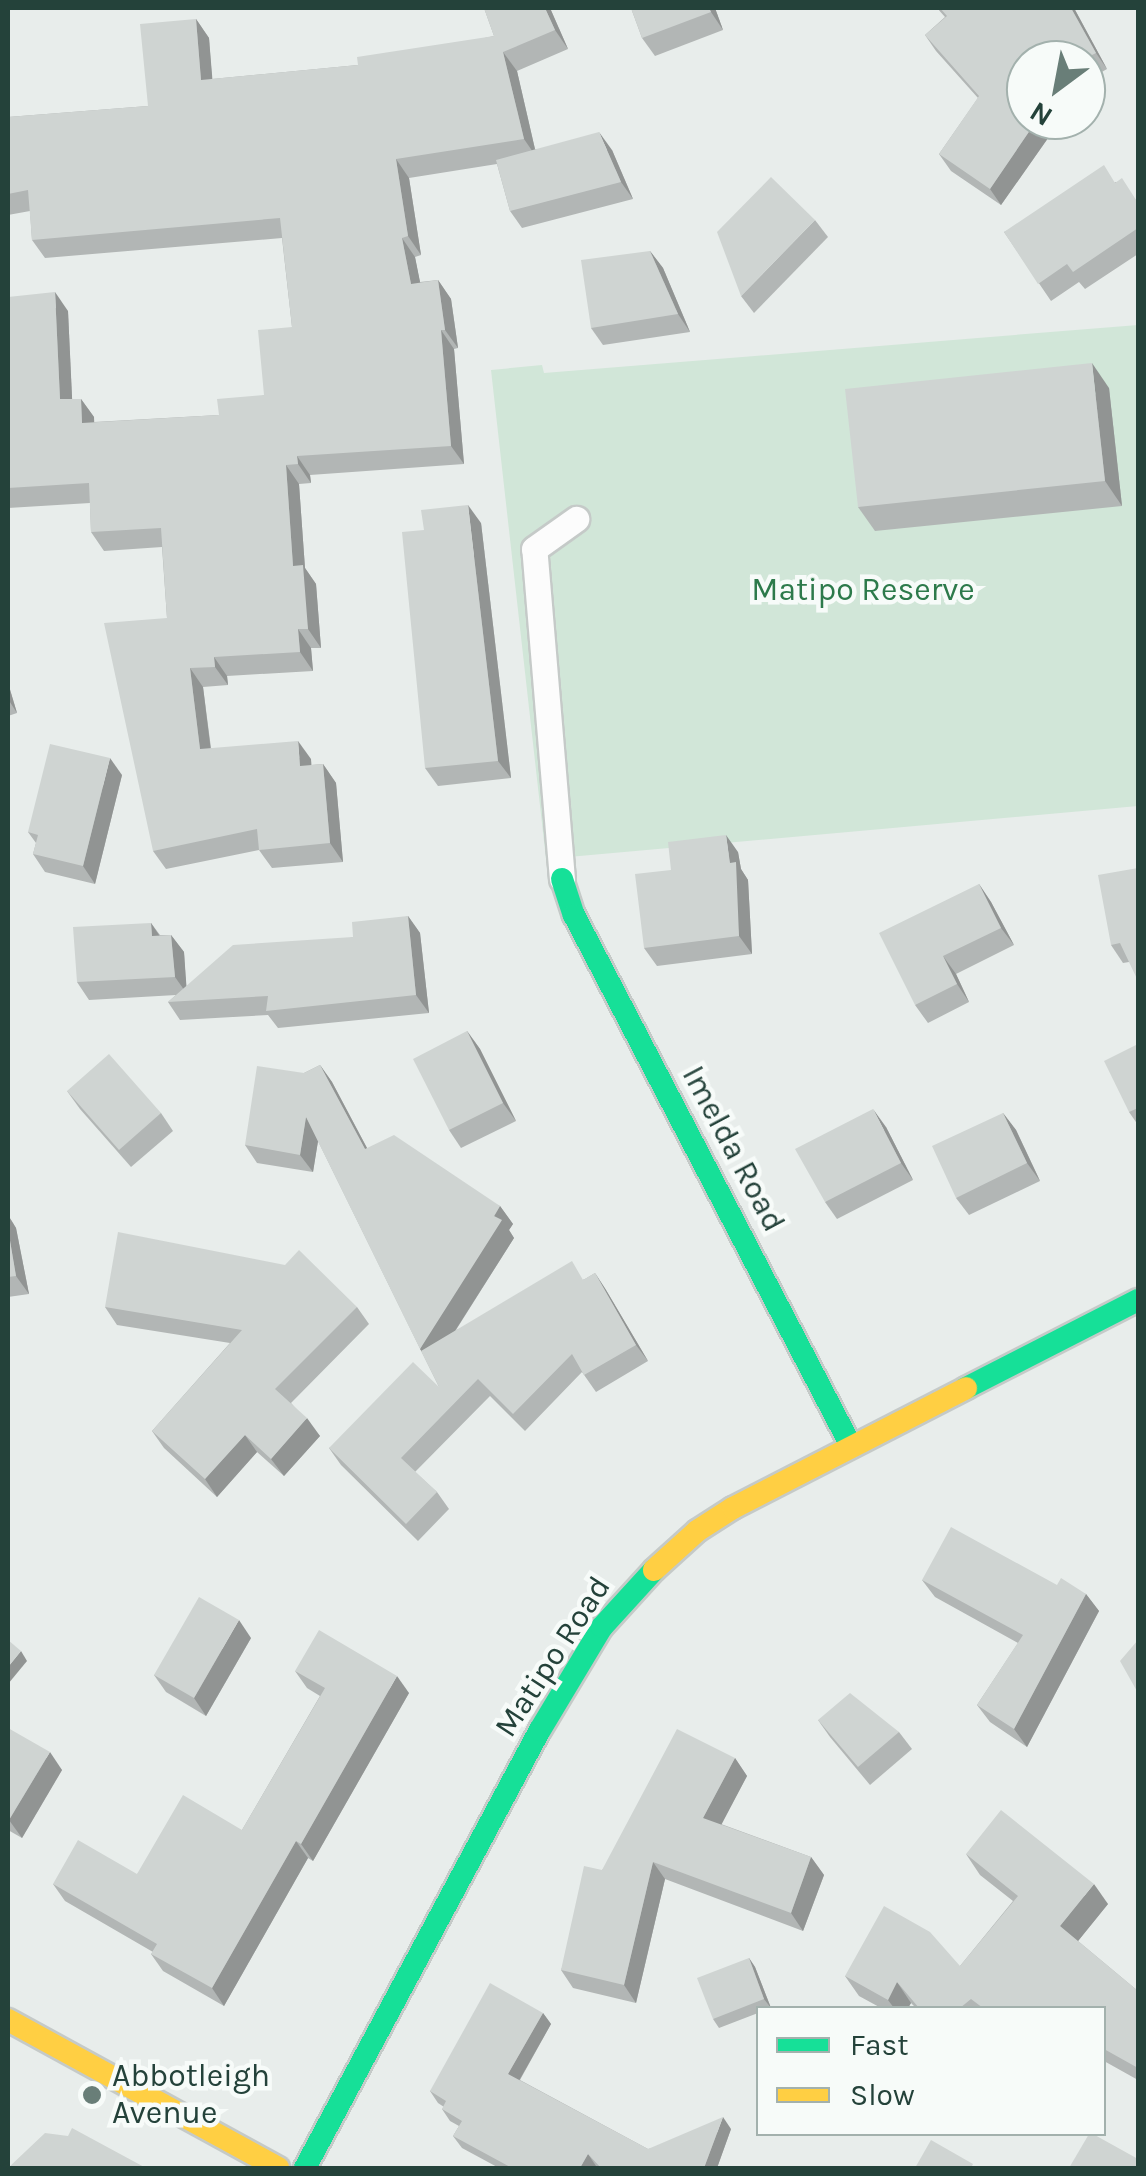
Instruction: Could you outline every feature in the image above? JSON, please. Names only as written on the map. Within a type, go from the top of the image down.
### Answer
[{"type":"street","name":"Imelda Road","points":[[562,880],[574,915],[851,1446]]},
{"type":"street","name":"Matipo Road","points":[[305,2168],[540,1730],[602,1628],[636,1586],[697,1531],[851,1446],[1138,1300]]},
{"type":"street","points":[[8,2020],[278,2168]]},
{"type":"lane","points":[[562,880],[534,549],[576,519]]},
{"type":"green space","name":"Matipo Reserve","points":[[1138,325],[1138,806],[546,859],[491,370],[542,365],[544,373]]},
{"type":"building","points":[[484,8],[545,8],[555,30],[503,52],[524,139],[396,159],[408,236],[402,238],[411,284],[438,280],[445,330],[441,330],[451,446],[297,456],[298,464],[286,465],[293,566],[303,565],[308,629],[298,629],[300,652],[214,657],[215,667],[190,668],[200,749],[298,741],[300,766],[323,764],[330,843],[259,850],[257,829],[153,851],[104,623],[167,618],[161,528],[91,532],[89,483],[8,488],[8,297],[55,292],[60,399],[81,399],[82,423],[219,415],[217,399],[264,395],[258,330],[292,327],[280,218],[32,240],[28,190],[8,194],[8,117],[148,106],[140,24],[196,19],[201,80],[358,65],[357,57],[494,36]]},
{"type":"building","points":[[631,8],[709,8],[711,12],[642,38]]},
{"type":"building","points":[[940,8],[1071,8],[1089,40],[1006,40],[1006,140],[1023,140],[990,189],[939,154],[979,96],[925,35],[947,16]]},
{"type":"building","points":[[599,132],[621,182],[510,211],[496,160]]},
{"type":"building","points":[[1104,165],[1115,183],[1122,178],[1138,203],[1138,228],[1073,272],[1067,264],[1038,284],[1004,232]]},
{"type":"building","points":[[771,177],[815,220],[741,296],[717,232]]},
{"type":"building","points":[[650,251],[678,314],[591,328],[581,260]]},
{"type":"building","points":[[1092,363],[1105,481],[858,507],[845,389]]},
{"type":"building","points":[[468,505],[498,761],[425,768],[402,532],[424,530],[421,510]]},
{"type":"building","points":[[50,744],[110,758],[83,866],[33,854],[38,835],[28,832]]},
{"type":"building","points":[[726,835],[730,863],[736,862],[739,936],[644,948],[635,874],[671,870],[668,842]]},
{"type":"building","points":[[1138,868],[1138,981],[1120,943],[1111,945],[1098,875]]},
{"type":"building","points":[[979,884],[1001,928],[943,956],[957,984],[915,1005],[879,933]]},
{"type":"building","points":[[408,916],[416,995],[266,1011],[268,996],[168,1002],[233,945],[353,937],[352,922]]},
{"type":"building","points":[[151,923],[152,936],[171,935],[175,977],[77,982],[73,927]]},
{"type":"building","points":[[467,1031],[503,1103],[449,1130],[413,1059]]},
{"type":"building","points":[[1138,1044],[1138,1108],[1129,1112],[1104,1061]]},
{"type":"building","points":[[109,1054],[161,1113],[119,1150],[67,1091]]},
{"type":"building","points":[[320,1065],[365,1149],[394,1135],[500,1206],[494,1216],[502,1220],[420,1349],[306,1117],[300,1155],[245,1145],[257,1066],[304,1073]]},
{"type":"building","points":[[873,1109],[901,1163],[825,1202],[795,1149]]},
{"type":"building","points":[[1003,1113],[1027,1163],[956,1198],[932,1146]]},
{"type":"building","points":[[8,1229],[16,1276],[8,1277]]},
{"type":"building","points":[[118,1232],[285,1265],[299,1250],[357,1307],[275,1389],[307,1418],[271,1459],[245,1435],[205,1479],[152,1431],[242,1330],[105,1307]]},
{"type":"building","points":[[572,1261],[583,1280],[595,1273],[636,1345],[584,1375],[572,1354],[513,1414],[478,1379],[401,1458],[437,1492],[406,1524],[329,1448],[413,1362],[439,1387],[421,1351]]},
{"type":"building","points":[[951,1527],[1057,1585],[1061,1578],[1086,1594],[1014,1729],[977,1705],[1023,1635],[922,1580]]},
{"type":"building","points":[[199,1597],[239,1620],[194,1698],[154,1675]]},
{"type":"building","points":[[319,1630],[397,1676],[301,1844],[296,1841],[212,1988],[151,1954],[157,1944],[53,1884],[78,1840],[137,1874],[183,1795],[242,1830],[325,1688],[295,1671]]},
{"type":"building","points":[[8,1640],[21,1651],[8,1667]]},
{"type":"building","points":[[1138,1640],[1138,1693],[1120,1661]]},
{"type":"building","points":[[850,1693],[899,1732],[858,1767],[818,1720]]},
{"type":"building","points":[[8,1728],[50,1752],[9,1820],[8,1819]]},
{"type":"building","points":[[677,1729],[735,1758],[703,1818],[811,1857],[791,1913],[653,1862],[624,1985],[561,1970],[584,1866],[602,1870]]},
{"type":"building","points":[[1001,1810],[1094,1884],[1060,1926],[1138,1991],[1138,2068],[1106,2050],[1106,2006],[980,2006],[971,1999],[962,2006],[917,2006],[897,1982],[888,2000],[845,1976],[884,1906],[930,1932],[960,1966],[1018,1896],[966,1854]]},
{"type":"building","points":[[749,1958],[764,1999],[713,2019],[697,1978]]},
{"type":"building","points":[[490,1983],[543,2013],[508,2074],[648,2149],[723,2117],[704,2168],[601,2168],[588,2154],[580,2168],[512,2168],[453,2136],[462,2121],[442,2109],[446,2101],[430,2091]]},
{"type":"building","points":[[72,2128],[146,2168],[8,2168],[45,2133],[68,2136]]},
{"type":"building","points":[[1088,2136],[1097,2136],[1138,2159],[1138,2168],[1069,2168]]},
{"type":"building","points":[[931,2140],[973,2164],[971,2168],[915,2168]]},
{"type":"traffic: fast","points":[[562,879],[574,915],[851,1446]]},
{"type":"traffic: fast","points":[[966,1388],[1138,1300]]},
{"type":"traffic: fast","points":[[305,2168],[540,1730],[602,1627],[654,1570]]},
{"type":"traffic: slow","points":[[654,1570],[697,1531],[733,1508],[966,1388]]},
{"type":"traffic: slow","points":[[8,2020],[278,2168]]},
{"type":"place","name":"Abbotleigh Avenue","points":[[92,2095]]}]
